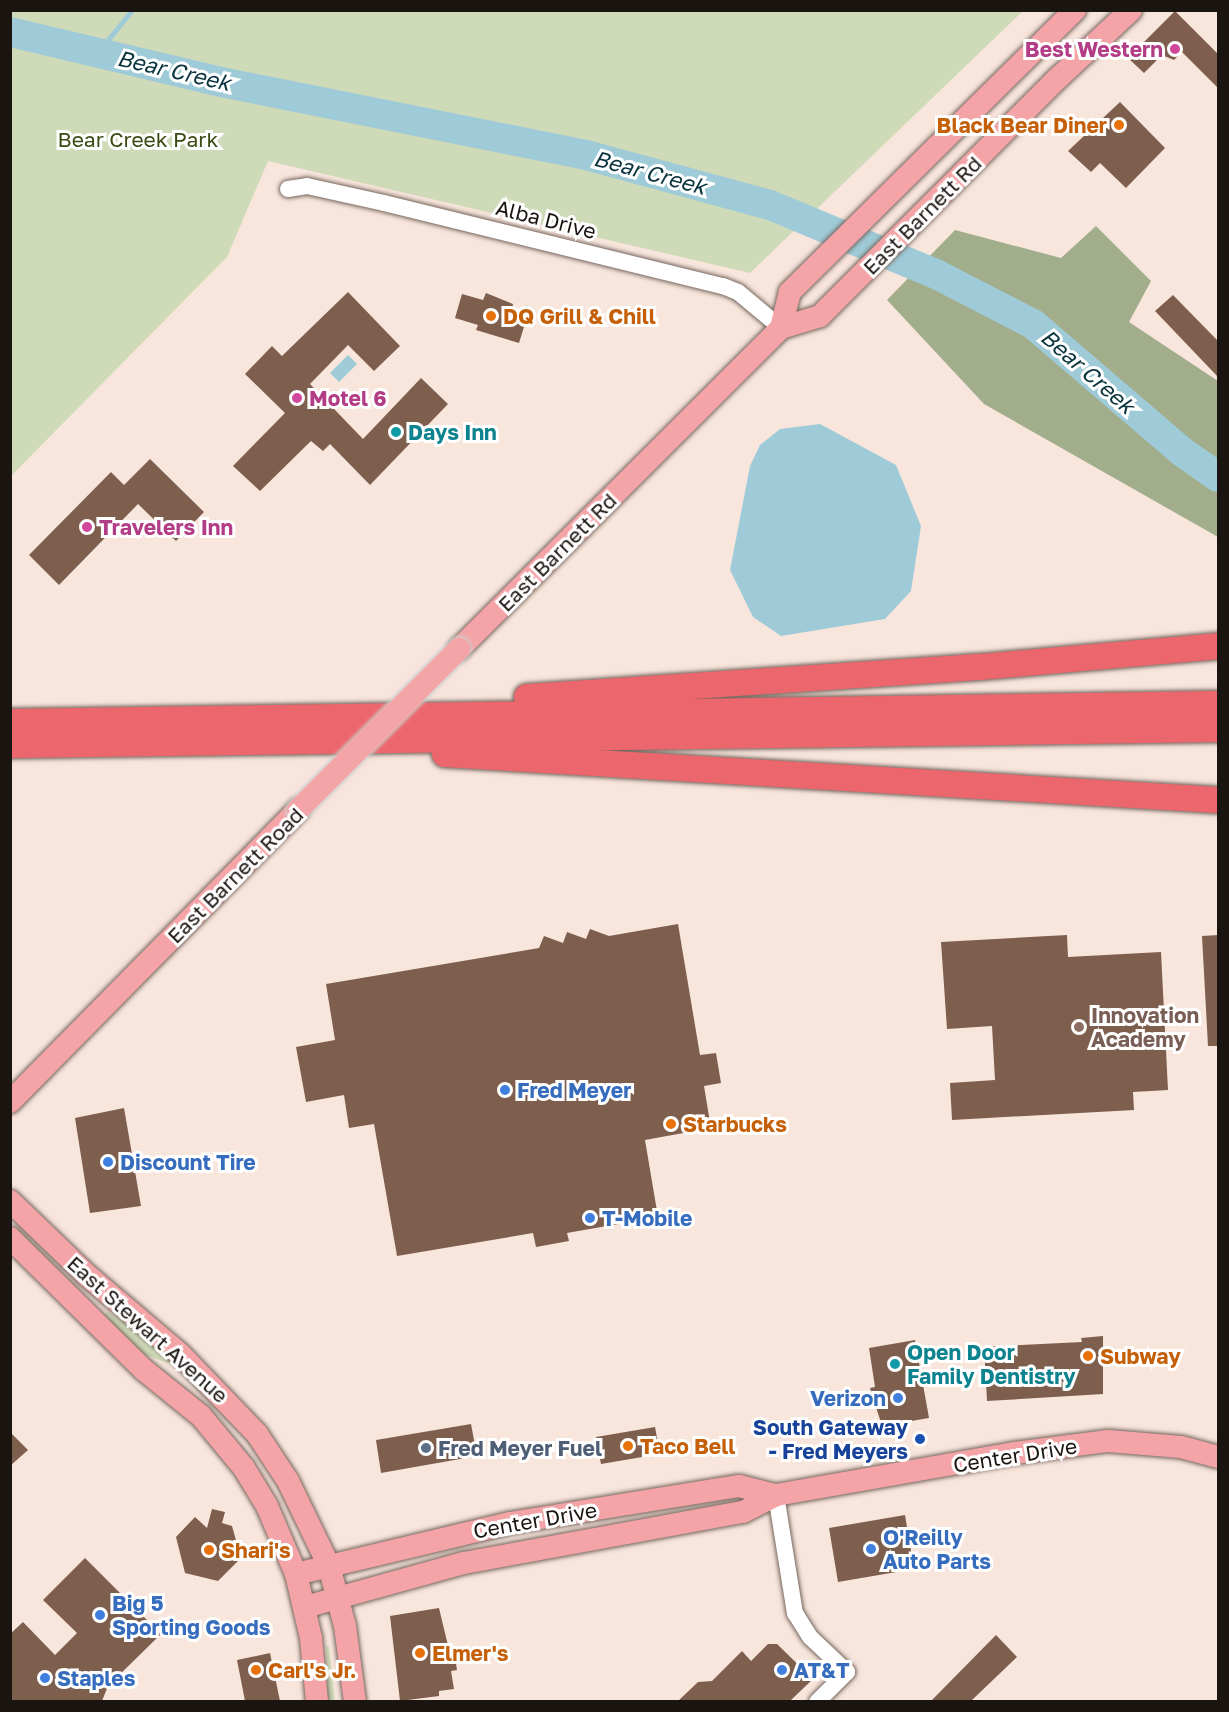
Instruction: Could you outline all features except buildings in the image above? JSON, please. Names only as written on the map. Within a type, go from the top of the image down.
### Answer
[{"type":"highway","points":[[341,716],[528,697],[980,667],[1207,647]]},
{"type":"highway","points":[[10,722],[1218,704]]},
{"type":"highway","points":[[10,745],[314,743],[1218,729]]},
{"type":"highway","points":[[314,743],[440,754],[1218,800]]},
{"type":"main road","name":"East Barnett Rd","points":[[781,328],[790,292],[1075,10]]},
{"type":"main road","name":"East Barnett Rd","points":[[459,649],[781,328],[820,316],[1131,10]]},
{"type":"main road","name":"East Barnett Road","points":[[10,1102],[459,649]]},
{"type":"main road","name":"East Stewart Avenue","points":[[10,1201],[88,1276],[180,1354],[257,1434],[288,1481],[329,1566],[352,1661],[355,1701]]},
{"type":"main road","name":"East Stewart Avenue","points":[[10,1238],[144,1370],[214,1430],[267,1506],[296,1574],[305,1607],[317,1701]]},
{"type":"main road","name":"Center Drive","points":[[305,1607],[464,1563],[743,1512],[776,1495],[1108,1441],[1181,1448],[1218,1457]]},
{"type":"main road","name":"Center Drive","points":[[296,1574],[510,1523],[739,1486],[776,1495]]},
{"type":"street","name":"Alba Drive","points":[[288,189],[307,186],[363,198],[723,286],[738,292],[781,328]]},
{"type":"street","points":[[776,1495],[795,1613],[810,1637],[847,1672],[817,1701]]},
{"type":"green space","name":"Bear Creek Park","points":[[11,10],[1023,11],[750,273],[268,161],[227,257],[11,476]]},
{"type":"green space","points":[[1096,226],[1151,281],[1129,322],[1218,381],[1218,537],[984,404],[887,300],[955,230],[1061,258]]},
{"type":"green space","points":[[108,1312],[134,1326],[176,1366],[143,1354],[103,1315]]},
{"type":"green space","points":[[326,1645],[329,1647],[335,1701],[328,1701]]},
{"type":"water","points":[[348,355],[357,364],[339,382],[330,373]]},
{"type":"water","points":[[820,424],[896,465],[921,526],[911,591],[885,619],[781,636],[753,617],[730,570],[750,466],[760,445],[780,429]]},
{"type":"waterway","points":[[98,52],[132,10]]},
{"type":"waterway","name":"Bear Creek","points":[[10,32],[226,83],[586,155],[770,205],[936,274],[1033,324],[1181,451],[1218,477]]},
{"type":"place","name":"Best Western","points":[[1175,49]]},
{"type":"place","name":"Black Bear Diner","points":[[1119,125]]},
{"type":"place","name":"DQ Grill & Chill","points":[[491,316]]},
{"type":"place","name":"Motel 6","points":[[297,398]]},
{"type":"place","name":"Days Inn","points":[[396,432]]},
{"type":"place","name":"Travelers Inn","points":[[87,527]]},
{"type":"place","name":"Innovation Academy","points":[[1079,1027]]},
{"type":"place","name":"Fred Meyer","points":[[505,1090]]},
{"type":"place","name":"Starbucks","points":[[671,1124]]},
{"type":"place","name":"Discount Tire","points":[[108,1162]]},
{"type":"place","name":"T-Mobile","points":[[590,1218]]},
{"type":"place","name":"Subway","points":[[1088,1356]]},
{"type":"place","name":"Open Door Family Dentistry","points":[[895,1364]]},
{"type":"place","name":"Verizon","points":[[898,1398]]},
{"type":"place","name":"South Gateway - Fred Meyers","points":[[920,1439]]},
{"type":"place","name":"Taco Bell","points":[[628,1446]]},
{"type":"place","name":"Fred Meyer Fuel","points":[[426,1448]]},
{"type":"place","name":"O'Reilly Auto Parts","points":[[871,1549]]},
{"type":"place","name":"Shari's","points":[[209,1550]]},
{"type":"place","name":"Big 5 Sporting Goods","points":[[100,1615]]},
{"type":"place","name":"Elmer's","points":[[420,1653]]},
{"type":"place","name":"Carl's Jr.","points":[[256,1670]]},
{"type":"place","name":"AT&T","points":[[782,1670]]},
{"type":"place","name":"Staples","points":[[45,1678]]}]
